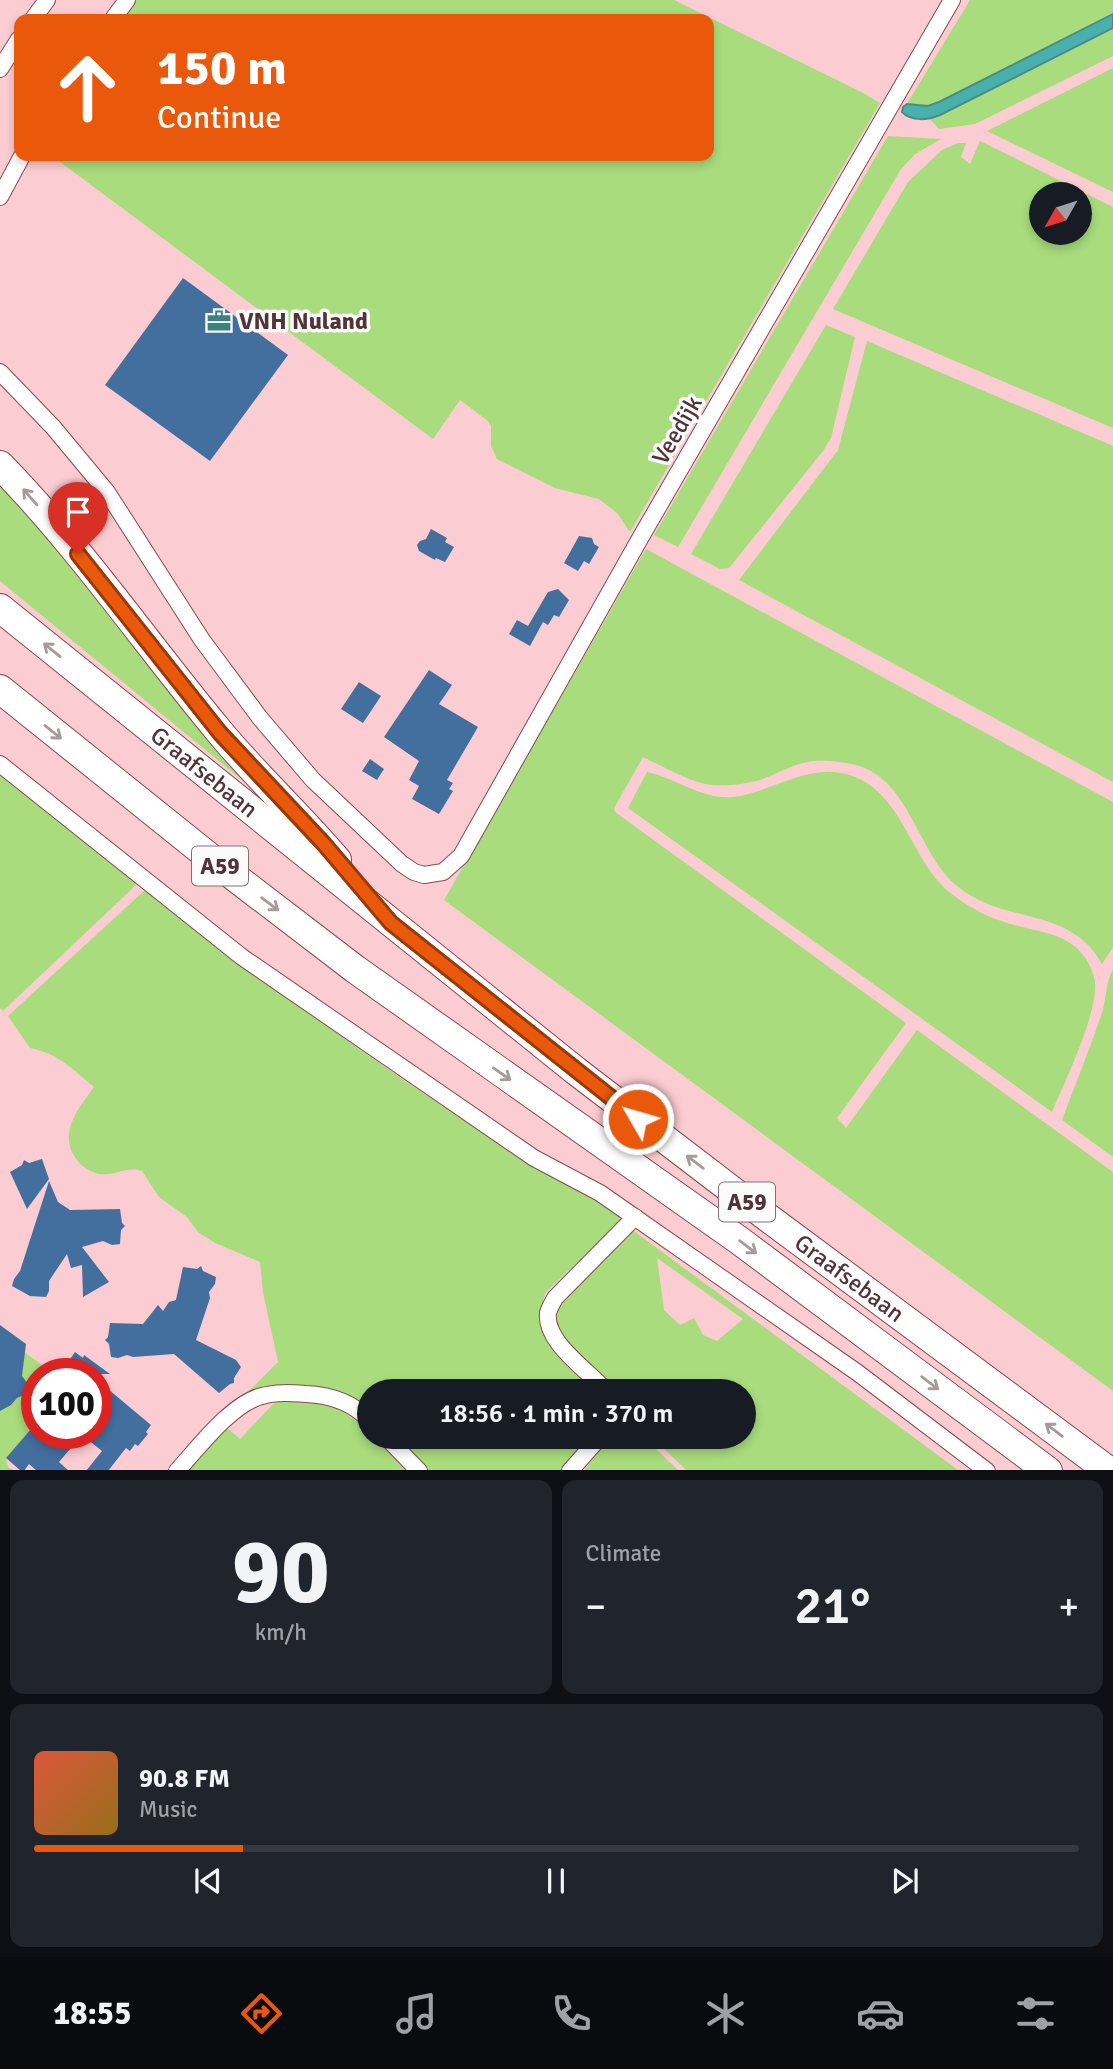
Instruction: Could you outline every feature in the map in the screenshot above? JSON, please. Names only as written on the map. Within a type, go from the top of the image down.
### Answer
[{"type":"highway","name":"A59","points":[[0,466],[26,492],[96,575],[220,733],[324,844],[391,923]]},
{"type":"highway","name":"Graafsebaan","points":[[0,608],[576,1071],[762,1214],[1108,1470]]},
{"type":"highway","name":"Graafsebaan","points":[[0,689],[223,868],[355,969],[740,1241],[1047,1470]]},
{"type":"street","name":"Veedijk","points":[[0,372],[53,427],[107,492],[202,640],[260,718],[313,780],[402,864],[424,875],[443,872],[461,856],[642,535],[952,0]]},
{"type":"street","points":[[0,69],[14,47]]},
{"type":"street","points":[[0,197],[19,161]]},
{"type":"street","points":[[0,764],[242,957],[534,1158],[600,1193],[635,1217],[858,1373],[986,1470]]},
{"type":"street","points":[[594,1379],[556,1341],[550,1328],[548,1312],[555,1298],[635,1217]]},
{"type":"street","points":[[178,1470],[236,1409],[262,1396],[285,1393],[329,1395],[357,1409]]},
{"type":"street","points":[[398,1449],[418,1470]]},
{"type":"street","points":[[570,1470],[589,1449]]},
{"type":"green space","points":[[136,0],[674,0],[702,14],[126,14]]},
{"type":"green space","points":[[970,0],[1113,0],[1113,14],[939,102],[928,106],[907,104]]},
{"type":"green space","points":[[714,20],[880,103],[630,532],[617,513],[599,499],[555,488],[497,459],[491,446],[491,426],[488,421],[460,400],[433,439],[59,161],[714,161]]},
{"type":"green space","points":[[1113,28],[1113,56],[975,124],[939,129],[930,119]]},
{"type":"green space","points":[[1113,68],[1113,192],[987,131]]},
{"type":"green space","points":[[888,136],[941,139],[915,154],[901,169],[678,547],[654,535]]},
{"type":"green space","points":[[980,141],[1063,182],[1029,182],[1029,245],[1092,245],[1092,197],[1113,207],[1113,428],[833,309],[908,182],[942,150],[958,143],[966,143],[961,157],[970,164]]},
{"type":"green space","points":[[826,325],[855,337],[831,438],[729,568],[720,569],[691,554]]},
{"type":"green space","points":[[867,341],[1113,446],[1113,782],[739,580],[838,450]]},
{"type":"green space","points":[[0,479],[281,812],[0,581]]},
{"type":"green space","points":[[646,549],[1113,802],[1113,947],[1102,964],[1088,945],[1072,933],[1055,924],[996,907],[957,886],[931,854],[900,799],[887,783],[871,771],[852,764],[808,762],[753,782],[712,785],[694,781],[643,757],[614,808],[615,812],[906,1023],[837,1118],[846,1128],[917,1030],[1113,1172],[1113,1391],[444,900]]},
{"type":"green space","points":[[647,772],[700,792],[722,797],[746,795],[814,773],[841,773],[862,780],[878,792],[892,808],[926,864],[938,881],[953,895],[990,917],[1058,937],[1080,951],[1094,977],[1095,990],[1087,1025],[1052,1112],[628,808]]},
{"type":"green space","points":[[0,775],[137,884],[3,1011],[0,1008]]},
{"type":"green space","points":[[145,890],[413,1087],[547,1172],[618,1210],[620,1221],[545,1293],[539,1320],[552,1344],[586,1379],[357,1379],[357,1412],[284,1388],[249,1391],[278,1362],[263,1292],[260,1262],[215,1243],[198,1232],[187,1217],[159,1197],[142,1171],[100,1174],[82,1165],[71,1150],[69,1131],[76,1113],[94,1087],[57,1058],[30,1048],[8,1016]]},
{"type":"green space","points":[[1113,969],[1113,1157],[1062,1120],[1101,1016]]},
{"type":"green space","points":[[631,1229],[958,1470],[686,1470],[664,1449],[756,1449],[756,1379],[602,1379],[561,1336],[555,1322],[557,1300]],"holes":[[[657,1258],[743,1319],[717,1341],[703,1335],[694,1318],[680,1325],[664,1310]]]},
{"type":"green space","points":[[8,1340],[32,1358],[21,1358],[21,1441],[6,1459],[8,1467],[13,1470],[0,1470],[0,1350]]},
{"type":"green space","points":[[308,1398],[335,1408],[357,1423],[357,1449],[385,1449],[407,1470],[184,1470],[226,1427],[240,1439],[273,1404],[282,1399]]},
{"type":"green space","points":[[402,1449],[584,1449],[568,1470],[424,1470]]},
{"type":"green space","points":[[599,1449],[656,1449],[678,1470],[585,1470]]},
{"type":"water","points":[[1113,14],[1113,28],[940,115],[920,119],[902,112],[907,104],[928,106],[939,102]]},
{"type":"building","points":[[183,278],[288,355],[210,461],[105,385]]},
{"type":"building","points":[[431,529],[447,538],[445,542],[454,547],[445,562],[419,551],[417,545],[426,539]]},
{"type":"building","points":[[579,536],[592,538],[594,544],[599,547],[589,564],[584,561],[578,571],[564,563]]},
{"type":"building","points":[[558,589],[569,600],[559,617],[554,615],[548,625],[543,622],[530,646],[509,634],[517,620],[528,626],[548,592]]},
{"type":"building","points":[[429,670],[452,685],[439,704],[478,727],[447,780],[453,783],[449,789],[453,791],[439,814],[412,799],[419,786],[409,780],[419,761],[384,737]]},
{"type":"building","points":[[359,682],[381,696],[363,723],[341,709]]},
{"type":"building","points":[[370,759],[384,769],[377,780],[362,771]]},
{"type":"building","points":[[42,1159],[49,1179],[27,1209],[10,1172],[22,1165],[24,1160],[29,1163]]},
{"type":"building","points":[[49,1181],[58,1202],[70,1210],[120,1209],[125,1226],[121,1230],[120,1244],[112,1245],[103,1241],[82,1247],[109,1282],[83,1297],[82,1265],[71,1268],[67,1254],[49,1281],[46,1297],[30,1296],[12,1286],[20,1271]]},
{"type":"building","points":[[201,1266],[203,1271],[216,1277],[209,1292],[210,1298],[196,1340],[236,1360],[241,1367],[234,1383],[219,1393],[174,1354],[111,1357],[109,1344],[105,1340],[110,1323],[143,1324],[158,1305],[163,1311],[169,1302],[176,1300],[183,1267],[197,1269]]},
{"type":"building","points":[[0,1325],[26,1344],[24,1358],[21,1358],[21,1396],[0,1411]]},
{"type":"building","points":[[75,1352],[83,1358],[71,1358]]},
{"type":"building","points":[[112,1392],[151,1425],[146,1432],[148,1434],[138,1446],[135,1444],[130,1451],[126,1448],[109,1470],[87,1470],[102,1451],[100,1449],[112,1449]]},
{"type":"building","points":[[21,1441],[21,1449],[70,1449],[59,1462],[68,1470],[36,1470],[29,1464],[25,1470],[20,1470],[6,1458]]},
{"type":"place","name":"VNH Nuland","points":[[219,321]]},
{"type":"route","points":[[78,554],[220,733],[324,844],[391,923],[638,1119]]}]
